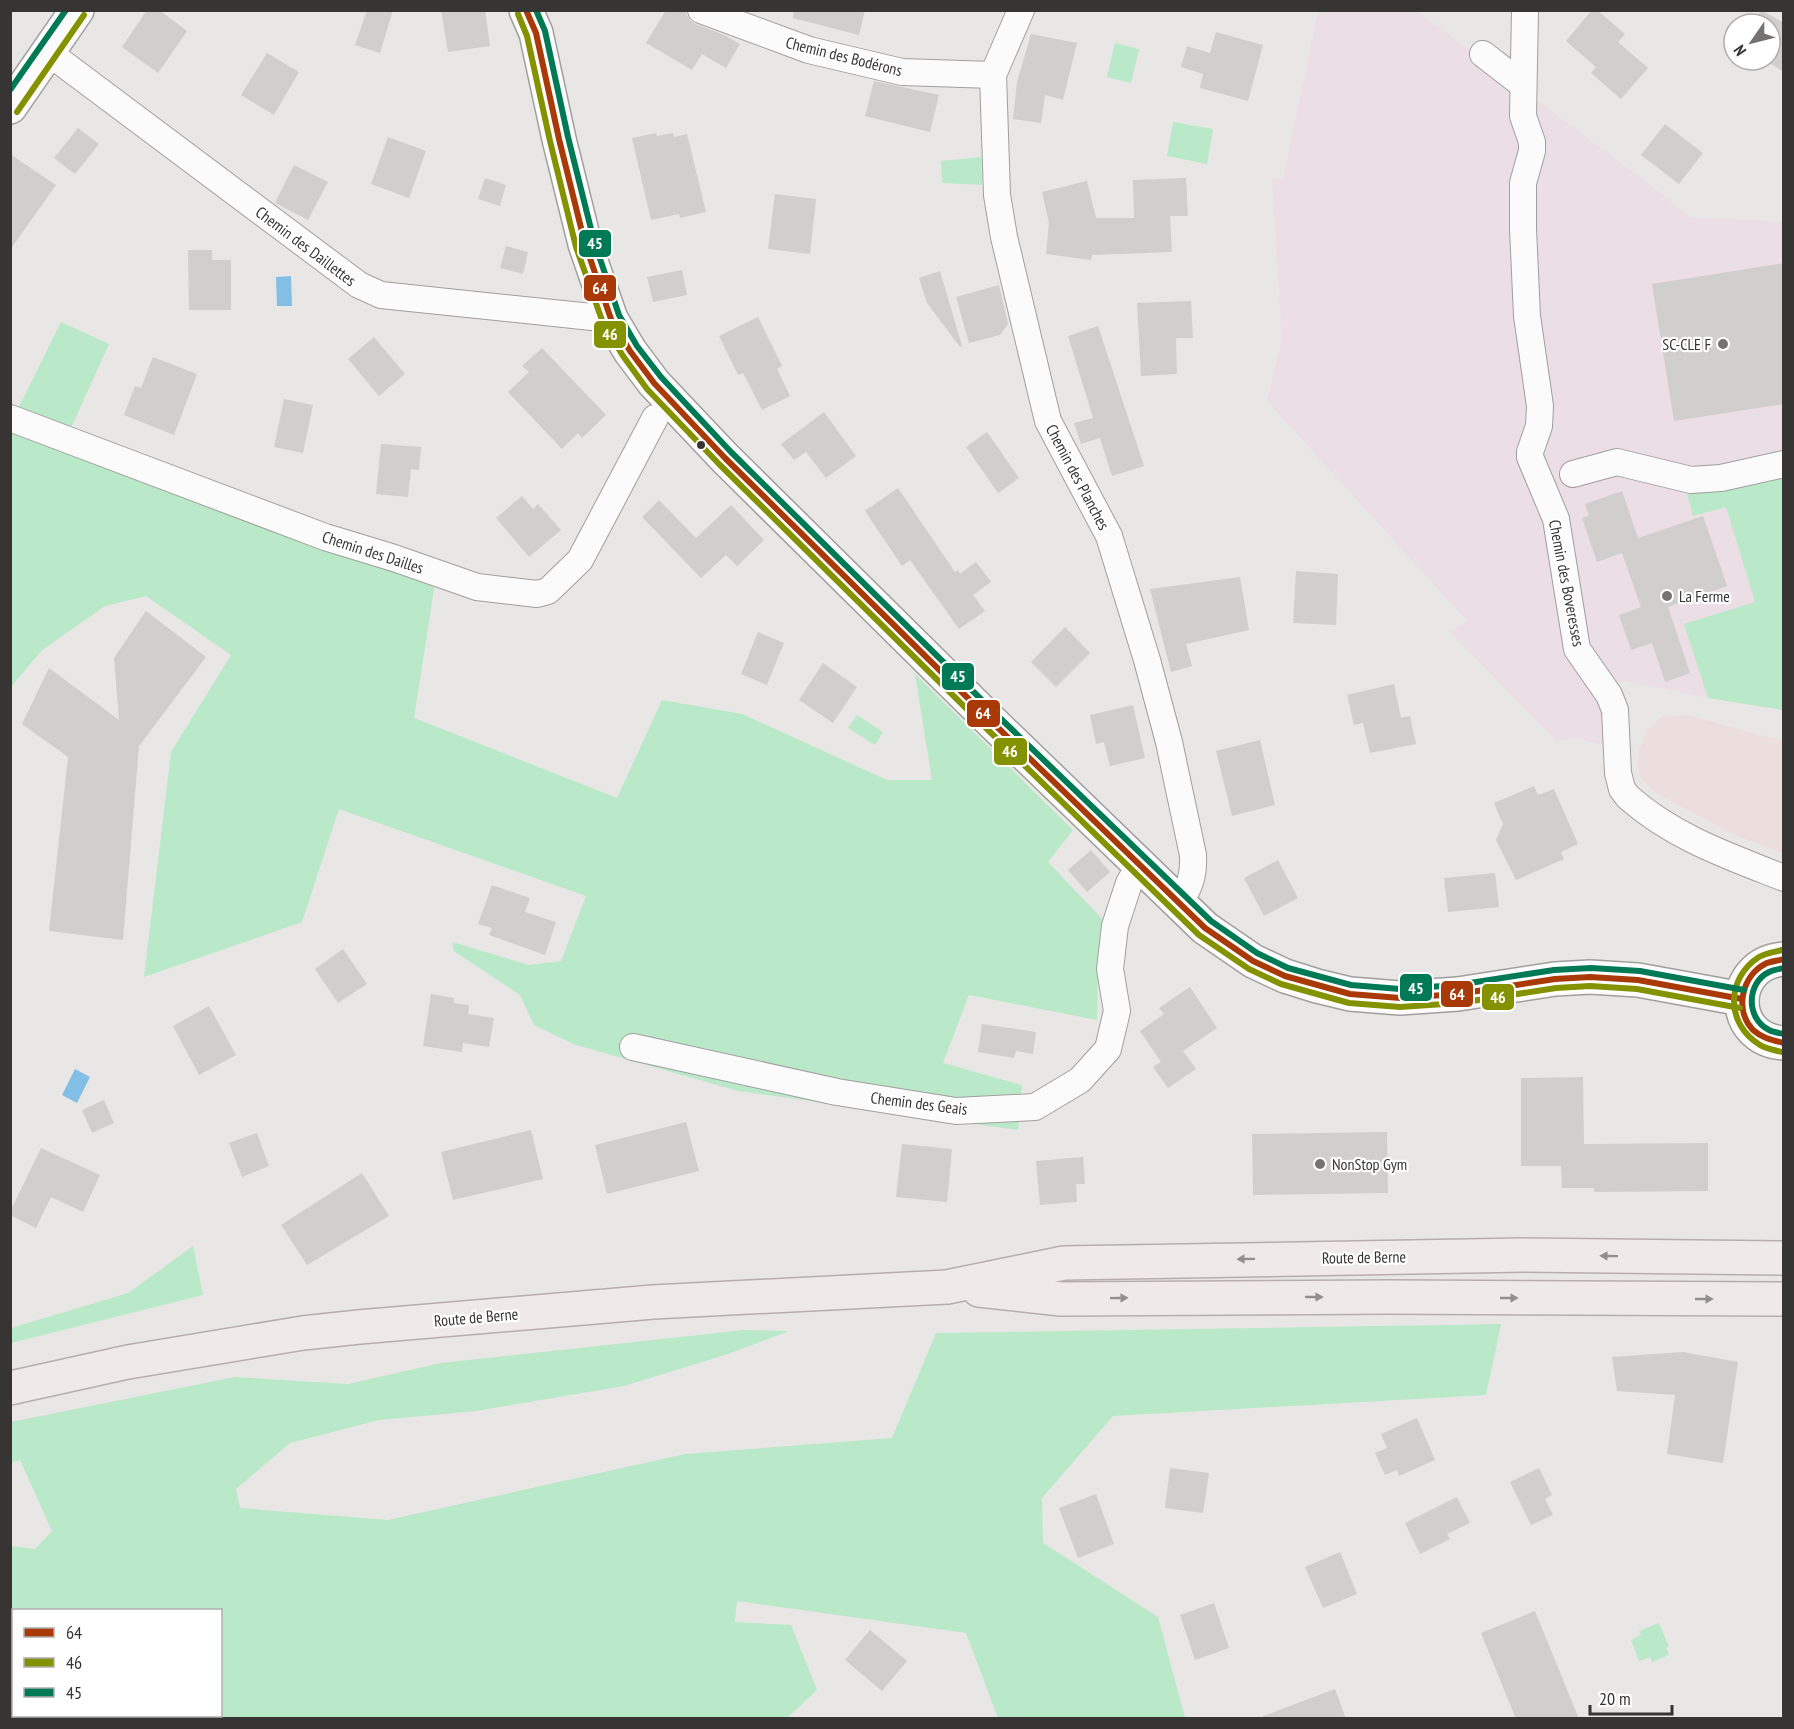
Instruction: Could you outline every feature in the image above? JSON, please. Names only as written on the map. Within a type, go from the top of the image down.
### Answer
[{"type":"main road","name":"Route de Berne","points":[[10,1388],[191,1351],[303,1333],[684,1300],[947,1287],[1064,1263],[1513,1255],[1784,1258]]},
{"type":"main road","name":"Route de Berne","points":[[947,1287],[1061,1299],[1266,1297],[1784,1299]]},
{"type":"street","points":[[10,107],[49,54],[77,10]]},
{"type":"street","points":[[526,10],[536,33],[585,244],[611,319],[630,351],[654,383],[693,425],[1138,866],[1204,928],[1253,961],[1285,976],[1350,994],[1400,998],[1458,994],[1555,979],[1590,977],[1638,980],[1742,999]]},
{"type":"street","name":"Chemin des Bodérons","points":[[701,10],[809,50],[902,72],[993,75]]},
{"type":"street","name":"Chemin des Planches","points":[[1021,10],[993,75],[997,195],[1004,237],[1048,421],[1109,536],[1148,660],[1169,742],[1193,855],[1194,873],[1189,889],[1178,904]]},
{"type":"street","name":"Chemin des Boveresses","points":[[1526,10],[1523,116],[1533,151],[1523,183],[1523,229],[1526,305],[1540,406],[1539,426],[1530,457],[1556,519],[1577,649],[1609,695],[1615,710],[1622,789],[1636,804],[1679,834],[1717,852],[1784,878]]},
{"type":"street","name":"Chemin des Daillettes","points":[[49,54],[359,285],[381,295],[611,319]]},
{"type":"street","points":[[1484,54],[1523,85]]},
{"type":"street","name":"Chemin des Dailles","points":[[10,418],[325,537],[477,587],[537,594],[548,591],[580,560],[655,418]]},
{"type":"street","points":[[1573,474],[1617,462],[1691,480],[1721,478],[1784,464]]},
{"type":"street","name":"Chemin des Geais","points":[[633,1047],[837,1092],[956,1111],[1035,1107],[1080,1080],[1108,1049],[1117,1011],[1110,969],[1115,926],[1129,883],[1138,866]]},
{"type":"street","points":[[1778,1047],[1760,1036],[1748,1024],[1742,1008],[1742,999],[1747,981],[1759,967],[1767,962],[1784,959]]},
{"type":"shaded area","points":[[1318,11],[1417,11],[1661,193],[1690,218],[1783,221],[1783,710],[1708,698],[1622,680],[1605,708],[1607,746],[1580,739],[1556,740],[1449,631],[1468,622],[1267,401],[1282,339],[1272,178],[1283,180]]},
{"type":"shaded area","points":[[1687,715],[1783,741],[1783,854],[1728,832],[1655,792],[1640,777],[1639,750],[1648,730],[1662,716]]},
{"type":"green space","points":[[1115,43],[1139,49],[1131,83],[1107,77]]},
{"type":"green space","points":[[1173,122],[1213,129],[1207,164],[1167,156]]},
{"type":"green space","points":[[981,157],[982,185],[942,183],[941,161]]},
{"type":"green space","points":[[61,322],[109,344],[70,430],[19,407]]},
{"type":"green space","points":[[11,423],[435,583],[414,718],[617,798],[662,700],[742,714],[887,780],[932,780],[915,674],[1073,830],[1048,862],[1109,926],[1098,971],[1097,1020],[969,995],[943,1063],[1022,1085],[1018,1130],[738,1091],[576,1045],[534,1025],[520,995],[454,951],[452,942],[529,965],[561,961],[586,896],[339,809],[302,922],[144,977],[171,752],[231,655],[146,596],[105,606],[42,650],[11,687]]},
{"type":"green space","points":[[1783,471],[1783,710],[1708,698],[1684,624],[1755,602],[1726,507],[1693,516],[1687,494],[1693,490],[1712,492],[1733,483]]},
{"type":"green space","points":[[857,715],[883,732],[875,745],[848,728]]},
{"type":"green space","points":[[193,1246],[203,1295],[11,1343],[11,1328],[128,1293]]},
{"type":"green space","points":[[1501,1324],[1486,1395],[1113,1416],[1042,1498],[1043,1543],[1158,1617],[1185,1718],[998,1718],[966,1633],[737,1601],[735,1622],[791,1625],[817,1690],[787,1718],[11,1718],[11,1546],[35,1549],[52,1531],[20,1460],[11,1463],[11,1422],[235,1377],[348,1384],[441,1363],[744,1330],[789,1331],[728,1354],[624,1386],[476,1411],[379,1420],[290,1443],[236,1489],[240,1508],[388,1520],[685,1454],[892,1438],[936,1333]]},
{"type":"green space","points":[[1659,1623],[1669,1647],[1666,1648],[1669,1655],[1652,1662],[1650,1657],[1639,1661],[1631,1640],[1641,1635],[1639,1631]]},
{"type":"water","points":[[291,276],[292,306],[277,306],[276,277]]},
{"type":"water","points":[[75,1069],[90,1077],[77,1103],[62,1095]]},
{"type":"building","points":[[147,10],[159,10],[187,31],[158,73],[122,47]]},
{"type":"building","points":[[367,10],[393,10],[380,53],[355,45]]},
{"type":"building","points":[[441,10],[485,10],[490,46],[448,52]]},
{"type":"building","points":[[666,10],[684,10],[695,24],[740,44],[726,68],[702,54],[692,70],[646,43]]},
{"type":"building","points":[[794,10],[865,10],[859,35],[793,18]]},
{"type":"building","points":[[1592,10],[1597,10],[1625,34],[1618,42],[1648,68],[1621,99],[1591,73],[1596,67],[1566,41]]},
{"type":"building","points":[[1782,22],[1784,23],[1784,72],[1782,71]]},
{"type":"building","points":[[1216,32],[1263,45],[1248,101],[1200,88],[1203,74],[1181,67],[1187,46],[1210,53]]},
{"type":"building","points":[[1031,34],[1077,43],[1063,100],[1045,95],[1041,123],[1013,119],[1017,82]]},
{"type":"building","points":[[267,53],[299,72],[274,115],[241,95]]},
{"type":"building","points":[[874,81],[939,95],[930,132],[865,116]]},
{"type":"building","points":[[1665,124],[1703,153],[1679,184],[1641,155]]},
{"type":"building","points":[[78,128],[99,144],[75,174],[54,158]]},
{"type":"building","points":[[656,133],[657,136],[673,133],[674,137],[687,134],[706,212],[680,218],[679,214],[651,220],[632,138]]},
{"type":"building","points":[[388,137],[426,151],[409,198],[371,184]]},
{"type":"building","points":[[10,154],[56,185],[10,250]]},
{"type":"building","points":[[294,165],[328,182],[308,220],[275,203]]},
{"type":"building","points":[[485,178],[506,185],[500,206],[478,199]]},
{"type":"building","points":[[1186,178],[1188,216],[1170,216],[1172,252],[1092,255],[1091,260],[1046,254],[1049,223],[1042,192],[1087,181],[1096,218],[1134,218],[1133,180]]},
{"type":"building","points":[[775,194],[816,199],[810,254],[768,249]]},
{"type":"building","points":[[506,246],[528,252],[523,274],[500,268]]},
{"type":"building","points":[[188,250],[212,250],[212,260],[231,260],[231,310],[189,310]]},
{"type":"building","name":"SC-CLE F","points":[[1784,263],[1784,404],[1674,421],[1652,284]]},
{"type":"building","points":[[682,270],[687,295],[653,302],[647,277]]},
{"type":"building","points":[[940,271],[962,346],[960,347],[927,303],[919,278]]},
{"type":"building","points":[[999,285],[1008,324],[1000,335],[969,343],[956,297]]},
{"type":"building","points":[[1191,301],[1193,338],[1176,338],[1177,374],[1141,376],[1137,303]]},
{"type":"building","points":[[758,317],[782,366],[777,369],[790,396],[762,410],[743,373],[738,375],[719,336]]},
{"type":"building","points":[[1098,326],[1144,466],[1112,476],[1100,438],[1081,444],[1074,423],[1093,418],[1068,336]]},
{"type":"building","points":[[374,337],[405,374],[379,396],[348,359]]},
{"type":"building","points":[[542,348],[606,415],[582,438],[578,433],[562,449],[508,392],[529,372],[522,366]]},
{"type":"building","points":[[153,357],[197,374],[174,435],[124,415],[135,386],[141,388]]},
{"type":"building","points":[[284,399],[313,405],[303,453],[274,447]]},
{"type":"building","points":[[824,412],[856,456],[826,478],[806,452],[794,460],[781,444]]},
{"type":"building","points":[[987,432],[1019,478],[998,493],[966,447]]},
{"type":"building","points":[[381,444],[421,447],[419,470],[411,469],[408,497],[376,494]]},
{"type":"building","points":[[898,488],[955,572],[958,570],[960,574],[976,562],[991,582],[973,595],[985,611],[959,629],[910,560],[902,566],[865,511]]},
{"type":"building","name":"La Ferme","points":[[1622,491],[1638,538],[1703,516],[1727,586],[1668,607],[1690,673],[1665,682],[1652,643],[1631,650],[1619,615],[1641,607],[1622,553],[1597,562],[1582,518],[1589,516],[1585,504]]},
{"type":"building","points":[[522,496],[533,509],[538,504],[561,530],[529,557],[496,518]]},
{"type":"building","points":[[659,500],[696,538],[731,505],[764,540],[737,566],[726,555],[701,578],[642,517]]},
{"type":"building","points":[[1296,571],[1338,574],[1336,625],[1293,623]]},
{"type":"building","points":[[1240,577],[1249,630],[1186,644],[1192,666],[1171,672],[1150,589]]},
{"type":"building","points":[[146,611],[206,657],[139,746],[123,940],[49,931],[68,757],[22,724],[49,668],[119,720],[114,658]]},
{"type":"building","points":[[1065,627],[1090,653],[1056,687],[1031,662]]},
{"type":"building","points":[[758,632],[784,643],[767,685],[741,674]]},
{"type":"building","points":[[823,663],[857,687],[833,723],[799,700]]},
{"type":"building","points":[[1394,684],[1401,718],[1410,716],[1416,744],[1370,753],[1363,723],[1354,725],[1347,695]]},
{"type":"building","points":[[1133,705],[1145,758],[1110,766],[1104,742],[1096,744],[1090,715]]},
{"type":"building","points":[[1260,740],[1275,805],[1232,816],[1216,751]]},
{"type":"building","points":[[1534,786],[1538,795],[1554,789],[1578,844],[1561,852],[1564,859],[1516,880],[1496,840],[1503,824],[1494,803]]},
{"type":"building","points":[[1091,850],[1110,872],[1087,892],[1068,870]]},
{"type":"building","points":[[1278,860],[1298,898],[1264,916],[1244,878]]},
{"type":"building","points":[[1495,873],[1499,907],[1448,912],[1444,878]]},
{"type":"building","points":[[492,885],[530,898],[525,912],[556,922],[545,955],[489,935],[492,928],[478,924]]},
{"type":"building","points":[[343,949],[367,984],[338,1003],[315,969]]},
{"type":"building","points":[[1190,987],[1217,1028],[1183,1051],[1196,1069],[1168,1088],[1153,1067],[1161,1062],[1140,1031],[1164,1014],[1159,1008]]},
{"type":"building","points":[[431,994],[454,998],[454,1003],[469,1005],[468,1014],[494,1018],[489,1047],[463,1043],[462,1052],[423,1046]]},
{"type":"building","points":[[209,1006],[236,1055],[199,1075],[173,1026]]},
{"type":"building","points":[[982,1024],[1036,1032],[1033,1054],[1016,1051],[1014,1058],[978,1052]]},
{"type":"building","points":[[1583,1077],[1584,1144],[1708,1143],[1708,1191],[1594,1192],[1594,1188],[1562,1188],[1561,1166],[1521,1166],[1521,1078]]},
{"type":"building","points":[[104,1100],[114,1123],[92,1133],[82,1110]]},
{"type":"building","points":[[686,1122],[699,1171],[607,1194],[595,1145]]},
{"type":"building","points":[[531,1130],[543,1179],[453,1200],[441,1152]]},
{"type":"building","name":"NonStop Gym","points":[[1387,1132],[1388,1193],[1253,1195],[1252,1134]]},
{"type":"building","points":[[257,1133],[269,1166],[242,1177],[229,1143]]},
{"type":"building","points":[[902,1144],[952,1149],[947,1202],[896,1197]]},
{"type":"building","points":[[41,1148],[100,1175],[83,1212],[51,1197],[36,1228],[10,1215],[10,1212]]},
{"type":"building","points":[[1083,1157],[1085,1184],[1076,1184],[1077,1202],[1040,1205],[1036,1161]]},
{"type":"building","points":[[362,1173],[389,1216],[307,1265],[281,1225]]},
{"type":"building","points":[[1683,1352],[1738,1362],[1723,1463],[1667,1454],[1675,1395],[1617,1391],[1612,1357]]},
{"type":"building","points":[[1417,1418],[1435,1460],[1399,1476],[1397,1470],[1385,1475],[1375,1453],[1387,1448],[1381,1434]]},
{"type":"building","points":[[1170,1468],[1209,1473],[1203,1513],[1165,1508]]},
{"type":"building","points":[[1539,1468],[1552,1495],[1545,1499],[1553,1515],[1531,1525],[1510,1482]]},
{"type":"building","points":[[1096,1494],[1114,1544],[1078,1558],[1059,1508]]},
{"type":"building","points":[[1457,1497],[1470,1523],[1447,1534],[1450,1539],[1420,1554],[1405,1523]]},
{"type":"building","points":[[1340,1552],[1357,1594],[1323,1608],[1305,1567]]},
{"type":"building","points":[[1214,1603],[1229,1648],[1195,1660],[1180,1615]]},
{"type":"building","points":[[1535,1611],[1579,1719],[1516,1719],[1481,1633]]},
{"type":"building","points":[[870,1630],[907,1661],[882,1691],[845,1660]]},
{"type":"building","points":[[1335,1689],[1346,1719],[1263,1719],[1263,1716]]},
{"type":"transit line","name":"45","points":[[10,90],[66,10]]},
{"type":"transit line","name":"64","points":[[526,10],[536,33],[585,244],[611,319],[630,351],[654,383],[725,458],[993,723],[1205,928],[1253,961],[1285,976],[1350,994],[1400,998],[1458,994],[1555,979],[1590,977],[1638,980],[1742,999]]},
{"type":"transit line","name":"45","points":[[536,10],[545,31],[594,241],[619,315],[637,346],[661,377],[731,452],[999,717],[1211,921],[1257,953],[1288,968],[1351,985],[1400,989],[1457,985],[1554,970],[1591,968],[1640,971],[1744,990]]},
{"type":"transit line","name":"46","points":[[518,14],[527,36],[576,247],[603,323],[647,389],[719,464],[1199,935],[1249,969],[1281,984],[1349,1003],[1400,1007],[1459,1003],[1556,988],[1590,986],[1637,989],[1740,1008]]},
{"type":"transit line","name":"46","points":[[17,112],[84,15]]},
{"type":"transit line","name":"46","points":[[1782,950],[1759,957],[1748,966],[1740,977],[1734,1001],[1740,1025],[1749,1036],[1762,1046],[1782,1052]]},
{"type":"transit line","name":"64","points":[[1784,959],[1767,963],[1757,969],[1746,985],[1742,1003],[1747,1022],[1753,1030],[1771,1040],[1784,1043]]},
{"type":"transit line","name":"45","points":[[1784,968],[1771,971],[1761,977],[1756,984],[1752,1001],[1753,1010],[1761,1025],[1771,1031],[1784,1034]]},
{"type":"place","name":"SC-CLE F","points":[[1723,344]]},
{"type":"place","name":"La Ferme","points":[[1667,596]]},
{"type":"place","name":"NonStop Gym","points":[[1320,1164]]}]
